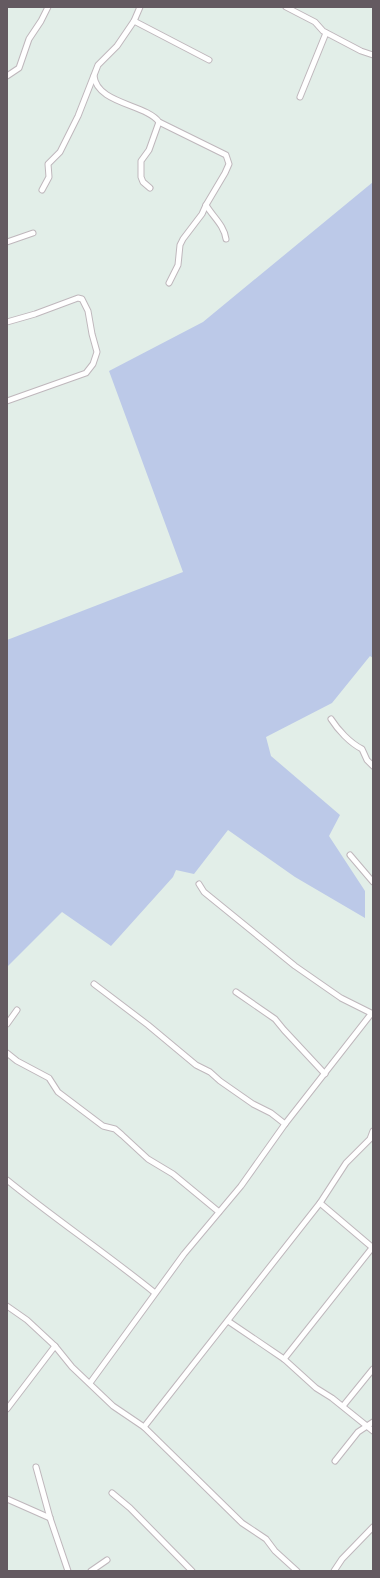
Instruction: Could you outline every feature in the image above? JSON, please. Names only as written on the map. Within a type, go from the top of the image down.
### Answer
[{"type":"street","points":[[7,76],[19,68],[29,39],[48,7]]},
{"type":"street","points":[[42,190],[49,177],[48,164],[62,149],[78,116],[98,65],[117,46],[134,22],[140,7]]},
{"type":"street","points":[[286,7],[315,22],[326,33],[361,51],[373,55]]},
{"type":"street","points":[[134,22],[209,60]]},
{"type":"street","points":[[300,97],[326,33]]},
{"type":"street","points":[[94,76],[96,86],[123,104],[153,115],[159,122],[226,155],[228,158],[229,164],[225,173],[202,214],[180,245],[178,265],[169,283]]},
{"type":"street","points":[[150,188],[143,182],[141,177],[141,161],[149,150],[159,122]]},
{"type":"street","points":[[206,205],[213,217],[223,226],[226,239]]},
{"type":"street","points":[[7,242],[33,233]]},
{"type":"street","points":[[7,322],[35,314],[78,298],[82,299],[88,311],[96,352],[93,364],[86,373],[7,401]]},
{"type":"street","points":[[331,719],[335,727],[355,746],[362,748],[367,760],[373,766]]},
{"type":"street","points":[[350,855],[373,882]]},
{"type":"street","points":[[90,1383],[184,1254],[242,1186],[285,1124],[372,1014],[341,998],[295,966],[204,892],[198,884]]},
{"type":"street","points":[[94,984],[148,1025],[196,1065],[210,1072],[253,1104],[270,1113],[285,1124]]},
{"type":"street","points":[[236,992],[275,1019],[325,1074]]},
{"type":"street","points":[[7,1024],[17,1010]]},
{"type":"street","points":[[7,1053],[17,1061],[49,1078],[58,1092],[103,1126],[115,1130],[122,1135],[148,1159],[173,1174],[219,1212]]},
{"type":"street","points":[[144,1427],[320,1203],[346,1163],[372,1140],[373,1130]]},
{"type":"street","points":[[7,1180],[155,1293]]},
{"type":"street","points":[[284,1359],[373,1248],[320,1203]]},
{"type":"street","points":[[7,1306],[28,1320],[55,1346],[72,1367],[113,1406],[144,1427],[242,1523],[266,1539],[275,1551],[297,1571]]},
{"type":"street","points":[[228,1320],[284,1359],[316,1388],[343,1406],[373,1431]]},
{"type":"street","points":[[7,1409],[55,1346]]},
{"type":"street","points":[[343,1406],[373,1369]]},
{"type":"street","points":[[335,1461],[358,1432],[363,1428],[368,1427],[373,1422]]},
{"type":"street","points":[[36,1466],[50,1518],[68,1571]]},
{"type":"street","points":[[112,1493],[130,1508],[192,1571]]},
{"type":"street","points":[[7,1499],[50,1518]]},
{"type":"street","points":[[334,1571],[342,1560],[373,1527]]},
{"type":"street","points":[[91,1571],[107,1560]]},
{"type":"shaded area","points":[[373,182],[373,658],[370,656],[332,703],[266,737],[271,756],[340,815],[329,836],[365,891],[365,918],[295,877],[228,830],[194,874],[176,870],[173,877],[111,946],[62,912],[7,967],[7,640],[183,572],[109,371],[203,322]]}]
